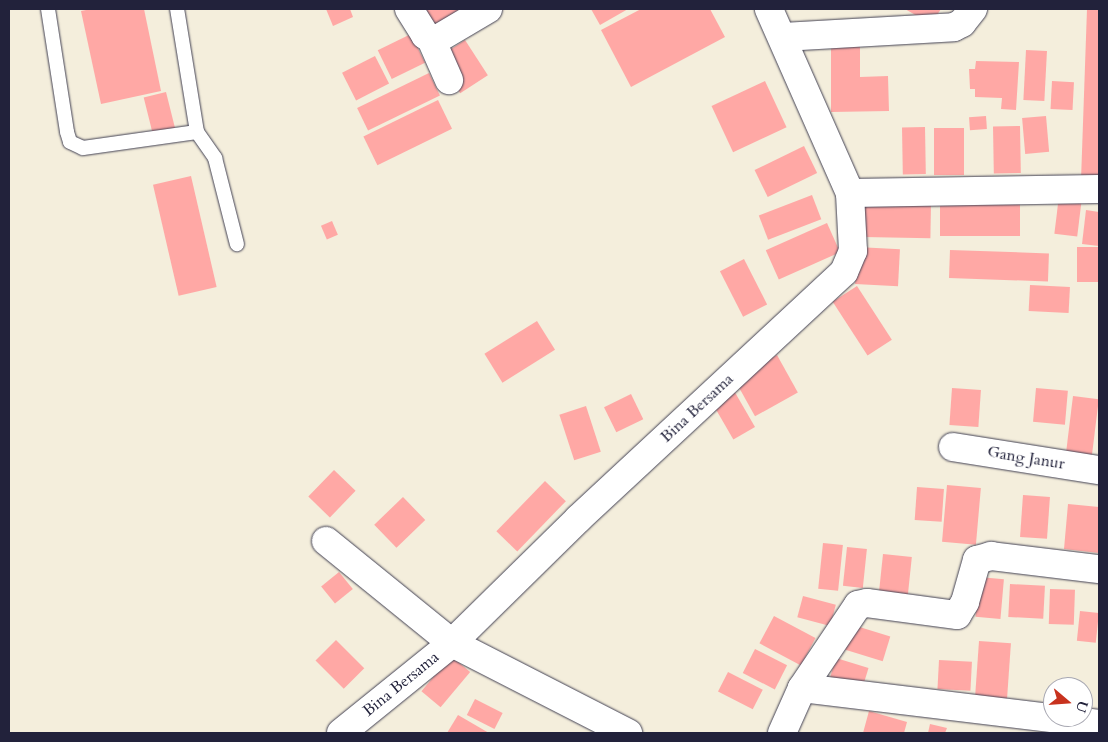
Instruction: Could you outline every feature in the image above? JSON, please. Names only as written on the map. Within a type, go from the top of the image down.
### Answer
[{"type":"street","points":[[409,9],[426,35],[431,39],[449,80]]},
{"type":"street","points":[[431,39],[439,38],[488,9]]},
{"type":"street","name":"Bina Bersama","points":[[341,733],[452,644],[578,519],[844,272],[853,251],[850,193],[783,37],[768,9]]},
{"type":"street","points":[[783,37],[954,27],[962,23],[973,9]]},
{"type":"street","points":[[850,193],[1099,189]]},
{"type":"street","name":"Gang Janur","points":[[952,447],[1099,470]]},
{"type":"street","points":[[326,541],[452,644],[628,733]]},
{"type":"street","points":[[782,733],[802,688],[858,605],[867,603],[957,615],[966,602],[971,573],[977,560],[992,556],[1099,569]]},
{"type":"street","points":[[802,688],[1099,724]]},
{"type":"lane","points":[[48,9],[47,18],[70,142],[83,148],[197,132]]},
{"type":"lane","points":[[177,9],[197,132],[215,158],[237,244]]},
{"type":"building","points":[[91,9],[144,9],[161,91],[101,104],[81,11]]},
{"type":"building","points":[[326,9],[350,9],[353,17],[333,26]]},
{"type":"building","points":[[419,9],[457,9],[459,13],[432,30]]},
{"type":"building","points":[[591,9],[628,9],[600,25]]},
{"type":"building","points":[[641,9],[710,9],[725,37],[631,87],[601,30]]},
{"type":"building","points":[[905,9],[941,9],[931,24]]},
{"type":"building","points":[[1087,9],[1099,9],[1099,181],[1081,180]]},
{"type":"building","points":[[411,34],[425,63],[392,79],[378,50]]},
{"type":"building","points":[[465,40],[488,75],[460,93],[437,58]]},
{"type":"building","points":[[860,46],[860,77],[888,76],[889,111],[831,112],[831,47]]},
{"type":"building","points":[[1026,50],[1047,51],[1044,101],[1023,100]]},
{"type":"building","points":[[375,56],[389,84],[356,100],[342,73]]},
{"type":"building","points":[[976,61],[1019,62],[1016,110],[1001,109],[1002,98],[975,97],[975,89],[970,89],[969,69],[975,69]]},
{"type":"building","points":[[429,73],[440,95],[368,131],[357,108]]},
{"type":"building","points":[[765,81],[787,127],[733,152],[712,106]]},
{"type":"building","points":[[1052,81],[1074,82],[1073,110],[1051,109]]},
{"type":"building","points":[[166,92],[176,133],[154,138],[144,98]]},
{"type":"building","points":[[438,100],[452,129],[377,165],[363,136]]},
{"type":"building","points":[[986,116],[987,129],[970,130],[969,117]]},
{"type":"building","points":[[1046,116],[1049,152],[1025,154],[1022,118]]},
{"type":"building","points":[[993,126],[1020,126],[1021,173],[994,173]]},
{"type":"building","points":[[902,127],[925,127],[926,174],[903,174]]},
{"type":"building","points":[[934,128],[964,128],[964,175],[934,175]]},
{"type":"building","points":[[804,146],[817,173],[768,197],[755,170]]},
{"type":"building","points":[[191,176],[217,287],[179,296],[153,185]]},
{"type":"building","points":[[812,195],[821,219],[768,240],[759,215]]},
{"type":"building","points":[[1059,196],[1082,199],[1077,237],[1054,234]]},
{"type":"building","points":[[864,202],[931,203],[930,238],[863,237]]},
{"type":"building","points":[[940,204],[1020,204],[1020,236],[940,236]]},
{"type":"building","points":[[1086,210],[1099,212],[1099,246],[1082,244]]},
{"type":"building","points":[[332,221],[338,235],[327,239],[321,226]]},
{"type":"building","points":[[827,223],[840,252],[779,279],[766,250]]},
{"type":"building","points":[[857,247],[900,249],[898,286],[855,284]]},
{"type":"building","points":[[1077,247],[1099,247],[1099,282],[1077,282]]},
{"type":"building","points":[[950,250],[1049,253],[1048,281],[949,278]]},
{"type":"building","points":[[744,259],[767,304],[743,317],[720,271]]},
{"type":"building","points":[[1030,285],[1070,287],[1069,313],[1029,311]]},
{"type":"building","points":[[857,286],[892,340],[868,355],[833,302]]},
{"type":"building","points":[[537,321],[555,350],[502,383],[484,354]]},
{"type":"building","points":[[777,355],[798,393],[755,416],[734,379]]},
{"type":"building","points":[[952,388],[981,390],[978,427],[949,425]]},
{"type":"building","points":[[1036,388],[1068,391],[1065,425],[1033,422]]},
{"type":"building","points":[[733,389],[755,427],[733,440],[711,402]]},
{"type":"building","points":[[631,394],[643,419],[616,432],[604,407]]},
{"type":"building","points":[[1073,396],[1099,399],[1091,461],[1065,458]]},
{"type":"building","points":[[586,406],[601,452],[574,460],[559,415]]},
{"type":"building","points":[[334,470],[356,491],[330,517],[308,497]]},
{"type":"building","points":[[545,481],[566,501],[517,551],[496,531]]},
{"type":"building","points":[[947,485],[981,488],[976,545],[942,542]]},
{"type":"building","points":[[917,487],[944,489],[942,522],[915,520]]},
{"type":"building","points":[[1023,495],[1050,497],[1047,539],[1020,537]]},
{"type":"building","points":[[403,497],[425,520],[396,548],[374,525]]},
{"type":"building","points":[[1068,504],[1099,507],[1099,553],[1064,549]]},
{"type":"building","points":[[823,543],[843,545],[838,591],[818,589]]},
{"type":"building","points":[[847,547],[867,549],[863,588],[843,586]]},
{"type":"building","points":[[883,554],[912,557],[908,596],[879,593]]},
{"type":"building","points":[[339,572],[353,589],[335,604],[321,586]]},
{"type":"building","points":[[979,577],[1004,579],[1000,619],[976,617]]},
{"type":"building","points":[[1010,584],[1045,586],[1043,619],[1008,617]]},
{"type":"building","points":[[1050,589],[1075,590],[1074,625],[1049,624]]},
{"type":"building","points":[[803,596],[836,605],[830,626],[797,617]]},
{"type":"building","points":[[1080,611],[1099,613],[1096,643],[1077,641]]},
{"type":"building","points":[[774,616],[815,638],[801,665],[759,643]]},
{"type":"building","points":[[853,625],[890,636],[883,661],[845,650]]},
{"type":"building","points":[[336,640],[364,668],[344,689],[315,661]]},
{"type":"building","points":[[979,641],[1011,643],[1007,702],[975,700]]},
{"type":"building","points":[[755,649],[787,665],[775,689],[743,673]]},
{"type":"building","points":[[451,656],[470,672],[441,707],[421,691]]},
{"type":"building","points":[[836,658],[869,668],[862,690],[829,680]]},
{"type":"building","points":[[939,660],[972,662],[970,691],[937,689]]},
{"type":"building","points":[[728,672],[763,690],[753,709],[718,692]]},
{"type":"building","points":[[475,699],[503,713],[494,729],[467,715]]},
{"type":"building","points":[[869,711],[907,722],[904,733],[863,733]]},
{"type":"building","points":[[458,715],[489,733],[447,733]]},
{"type":"building","points":[[930,724],[947,728],[945,733],[928,733]]}]
